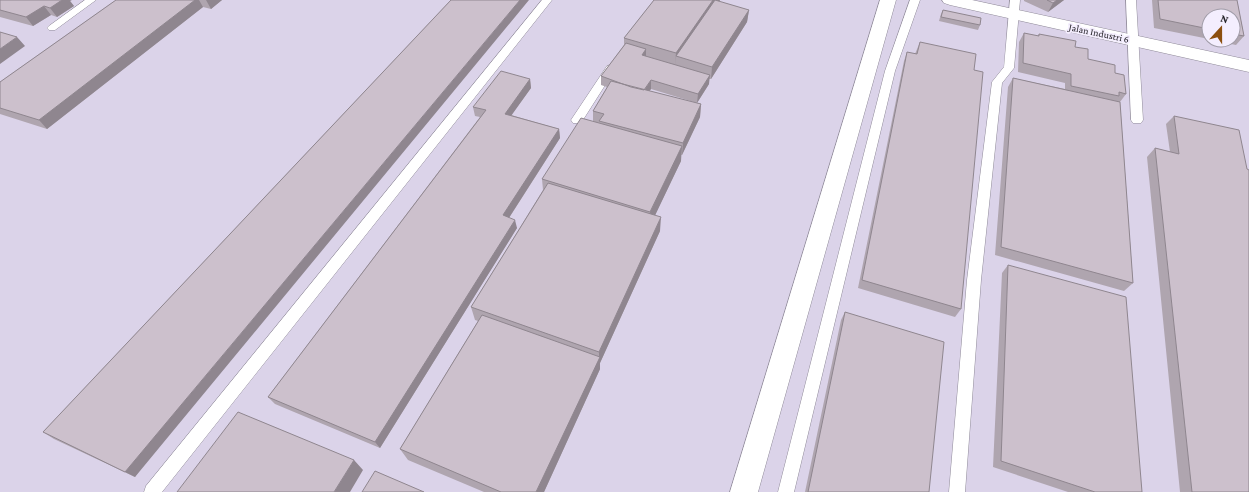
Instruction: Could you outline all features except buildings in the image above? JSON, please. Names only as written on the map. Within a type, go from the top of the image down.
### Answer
[{"type":"street","points":[[744,492],[888,0]]},
{"type":"street","name":"Jalan Industri 6","points":[[950,0],[1014,7],[1134,40],[1249,66]]},
{"type":"lane","points":[[52,28],[92,0]]},
{"type":"lane","points":[[152,492],[547,0]]},
{"type":"lane","points":[[786,492],[890,71],[915,0]]},
{"type":"lane","points":[[1131,0],[1137,120]]},
{"type":"lane","points":[[957,492],[974,280],[997,82],[1009,68],[1014,7]]},
{"type":"lane","points":[[577,120],[617,60]]},
{"type":"shaded area","points":[[0,0],[1249,0],[1249,492],[0,492]]}]
